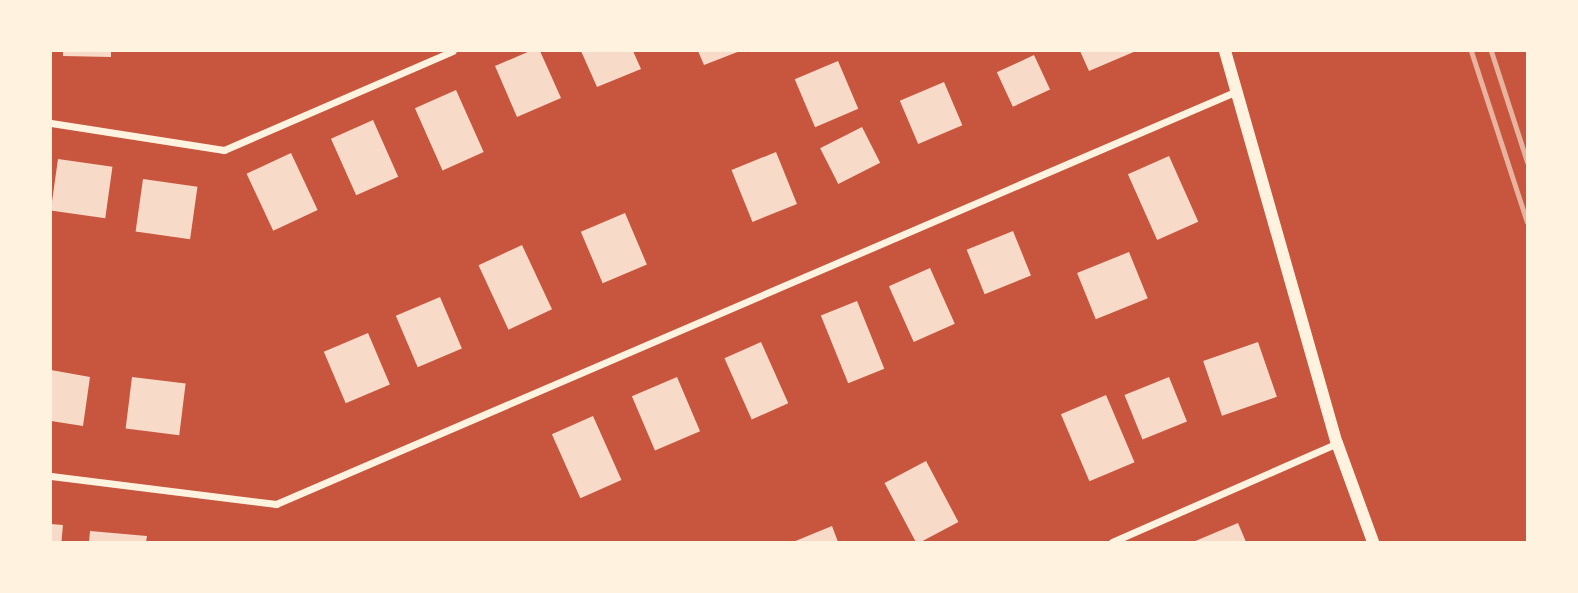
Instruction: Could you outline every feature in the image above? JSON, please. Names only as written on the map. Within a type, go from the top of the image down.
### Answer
[{"type":"street","points":[[51,123],[224,150],[453,51]]},
{"type":"street","points":[[1225,51],[1337,443],[1373,542]]},
{"type":"street","points":[[51,476],[276,504],[1237,91]]},
{"type":"street","points":[[1112,542],[1337,443]]},
{"type":"building","points":[[63,51],[111,51],[111,57],[63,56]]},
{"type":"building","points":[[530,51],[540,51],[561,98],[517,117],[495,66]]},
{"type":"building","points":[[581,51],[633,51],[641,69],[597,87]]},
{"type":"building","points":[[698,51],[740,51],[704,65]]},
{"type":"building","points":[[1080,51],[1136,51],[1089,71]]},
{"type":"building","points":[[1034,55],[1050,89],[1013,107],[997,72]]},
{"type":"building","points":[[838,61],[858,109],[815,127],[795,79]]},
{"type":"building","points":[[944,82],[962,125],[918,144],[900,101]]},
{"type":"building","points":[[456,90],[484,152],[443,170],[415,108]]},
{"type":"building","points":[[373,120],[398,177],[356,195],[331,139]]},
{"type":"building","points":[[862,127],[880,163],[838,184],[820,148]]},
{"type":"building","points":[[776,152],[797,204],[752,222],[731,170]]},
{"type":"building","points":[[291,153],[318,210],[273,231],[247,174]]},
{"type":"building","points":[[1169,156],[1198,222],[1157,240],[1128,174]]},
{"type":"building","points":[[58,159],[112,167],[105,218],[51,211]]},
{"type":"building","points":[[143,179],[197,187],[190,239],[136,231]]},
{"type":"building","points":[[625,213],[647,265],[603,283],[581,232]]},
{"type":"building","points":[[1013,231],[1031,276],[985,294],[967,250]]},
{"type":"building","points":[[522,245],[552,309],[509,330],[478,265]]},
{"type":"building","points":[[1129,252],[1148,298],[1096,319],[1077,273]]},
{"type":"building","points":[[930,268],[955,324],[914,342],[889,286]]},
{"type":"building","points":[[440,297],[462,349],[418,367],[396,316]]},
{"type":"building","points":[[857,301],[884,369],[848,383],[821,316]]},
{"type":"building","points":[[368,333],[390,385],[346,403],[324,352]]},
{"type":"building","points":[[761,342],[788,403],[752,419],[724,358]]},
{"type":"building","points":[[1258,342],[1277,397],[1222,416],[1203,361]]},
{"type":"building","points":[[51,370],[90,377],[83,426],[51,421]]},
{"type":"building","points":[[132,377],[186,384],[179,435],[126,429]]},
{"type":"building","points":[[677,377],[700,431],[655,450],[632,396]]},
{"type":"building","points":[[1169,377],[1187,422],[1142,439],[1124,395]]},
{"type":"building","points":[[1106,395],[1135,462],[1089,481],[1061,414]]},
{"type":"building","points":[[593,416],[621,480],[580,498],[552,434]]},
{"type":"building","points":[[926,461],[958,522],[916,542],[885,483]]},
{"type":"building","points":[[1238,523],[1246,542],[1193,542]]},
{"type":"building","points":[[51,524],[63,525],[61,542],[51,542]]},
{"type":"building","points":[[832,526],[838,542],[793,542]]},
{"type":"building","points":[[90,531],[147,536],[146,542],[89,542]]},
{"type":"railway","points":[[1471,51],[1527,222]]},
{"type":"railway","points":[[1491,51],[1527,162]]}]
